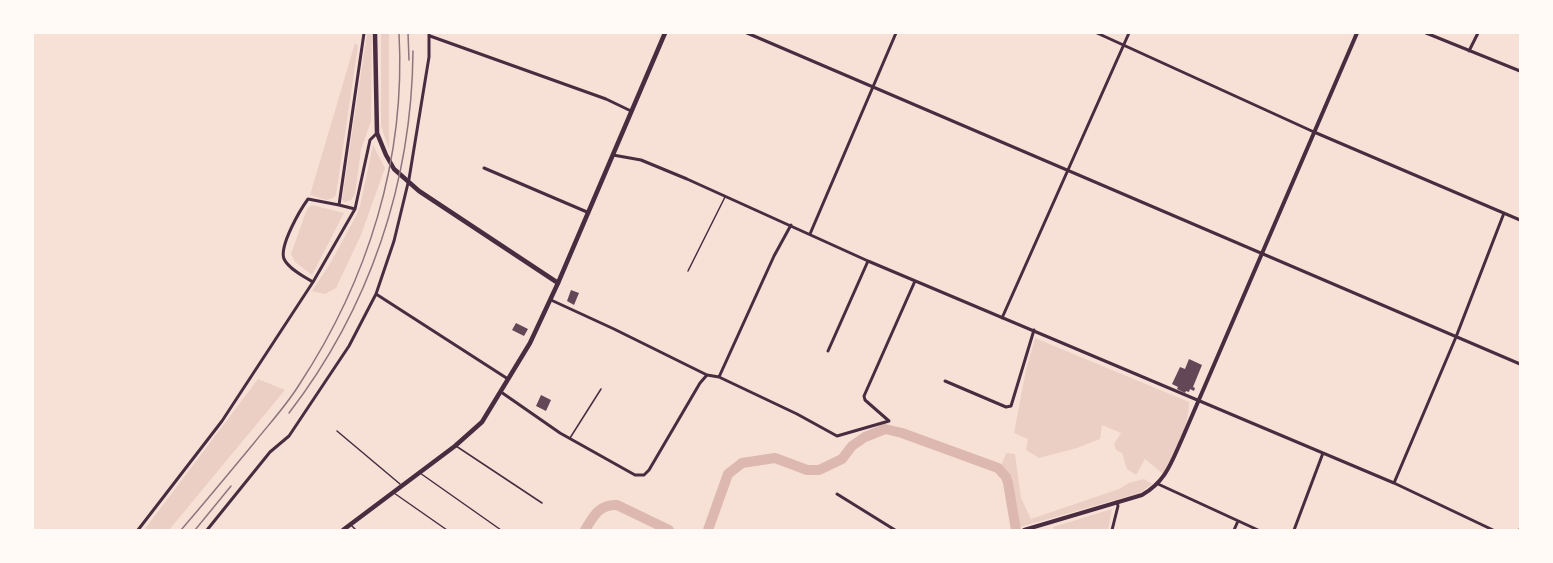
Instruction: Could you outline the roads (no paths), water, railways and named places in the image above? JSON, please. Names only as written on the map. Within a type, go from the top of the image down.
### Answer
[{"type":"main road","points":[[375,33],[377,133],[394,169],[419,191],[558,283]]},
{"type":"main road","points":[[343,530],[455,446],[482,422],[509,379],[551,300],[665,33]]},
{"type":"street","points":[[339,205],[364,33]]},
{"type":"street","points":[[747,33],[1520,364]]},
{"type":"street","points":[[810,234],[896,33]]},
{"type":"street","points":[[1097,33],[1314,132],[1520,220]]},
{"type":"street","points":[[1002,318],[1129,33]]},
{"type":"street","points":[[1024,530],[1142,495],[1158,484],[1165,475],[1357,33]]},
{"type":"street","points":[[1426,33],[1520,71]]},
{"type":"street","points":[[1469,51],[1478,33]]},
{"type":"street","points":[[207,530],[270,452],[289,436],[349,346],[376,294],[394,241],[409,179],[429,57],[430,34],[606,99],[631,111]]},
{"type":"street","points":[[138,530],[222,421],[313,282],[355,209],[370,140],[377,133]]},
{"type":"street","points":[[612,154],[640,160],[725,196],[868,261],[1394,483],[1493,530]]},
{"type":"street","points":[[484,168],[589,213]]},
{"type":"street","points":[[313,282],[285,262],[283,254],[296,215],[308,199],[355,209]]},
{"type":"street","points":[[1394,483],[1456,337],[1504,213]]},
{"type":"street","points":[[719,377],[774,256],[791,225]]},
{"type":"street","points":[[828,351],[868,261]]},
{"type":"street","points":[[551,300],[707,375],[719,377],[797,414],[837,436],[889,421],[865,400],[864,396],[915,281]]},
{"type":"street","points":[[376,294],[509,379]]},
{"type":"street","points":[[945,381],[1006,407],[1011,406],[1034,330]]},
{"type":"street","points":[[501,392],[569,439],[635,475],[644,475],[707,375]]},
{"type":"street","points":[[1296,529],[1324,453]]},
{"type":"street","points":[[1158,484],[1258,530]]},
{"type":"street","points":[[837,494],[895,530]]},
{"type":"street","points":[[1112,530],[1117,502]]},
{"type":"street","points":[[1234,530],[1238,521]]},
{"type":"lane","points":[[688,271],[725,196]]},
{"type":"lane","points":[[569,439],[601,389]]},
{"type":"lane","points":[[337,431],[402,486]]},
{"type":"lane","points":[[455,446],[542,503]]},
{"type":"lane","points":[[419,472],[501,530]]},
{"type":"lane","points":[[393,493],[447,530]]},
{"type":"lane","points":[[350,525],[356,530]]},
{"type":"waterway","points":[[708,530],[728,474],[742,463],[775,458],[807,470],[819,470],[842,459],[852,446],[865,437],[885,429],[998,468],[1008,483],[1016,530]]},
{"type":"waterway","points":[[585,530],[601,509],[611,505],[617,505],[669,530]]},
{"type":"railway","points":[[181,530],[289,400],[323,345],[345,303],[378,217],[389,172],[400,80],[399,33]]},
{"type":"railway","points":[[408,33],[409,60]]},
{"type":"railway","points":[[289,413],[317,373],[342,331],[363,288],[381,242],[404,149],[411,100],[413,51]]},
{"type":"railway","points":[[195,530],[231,486]]}]
